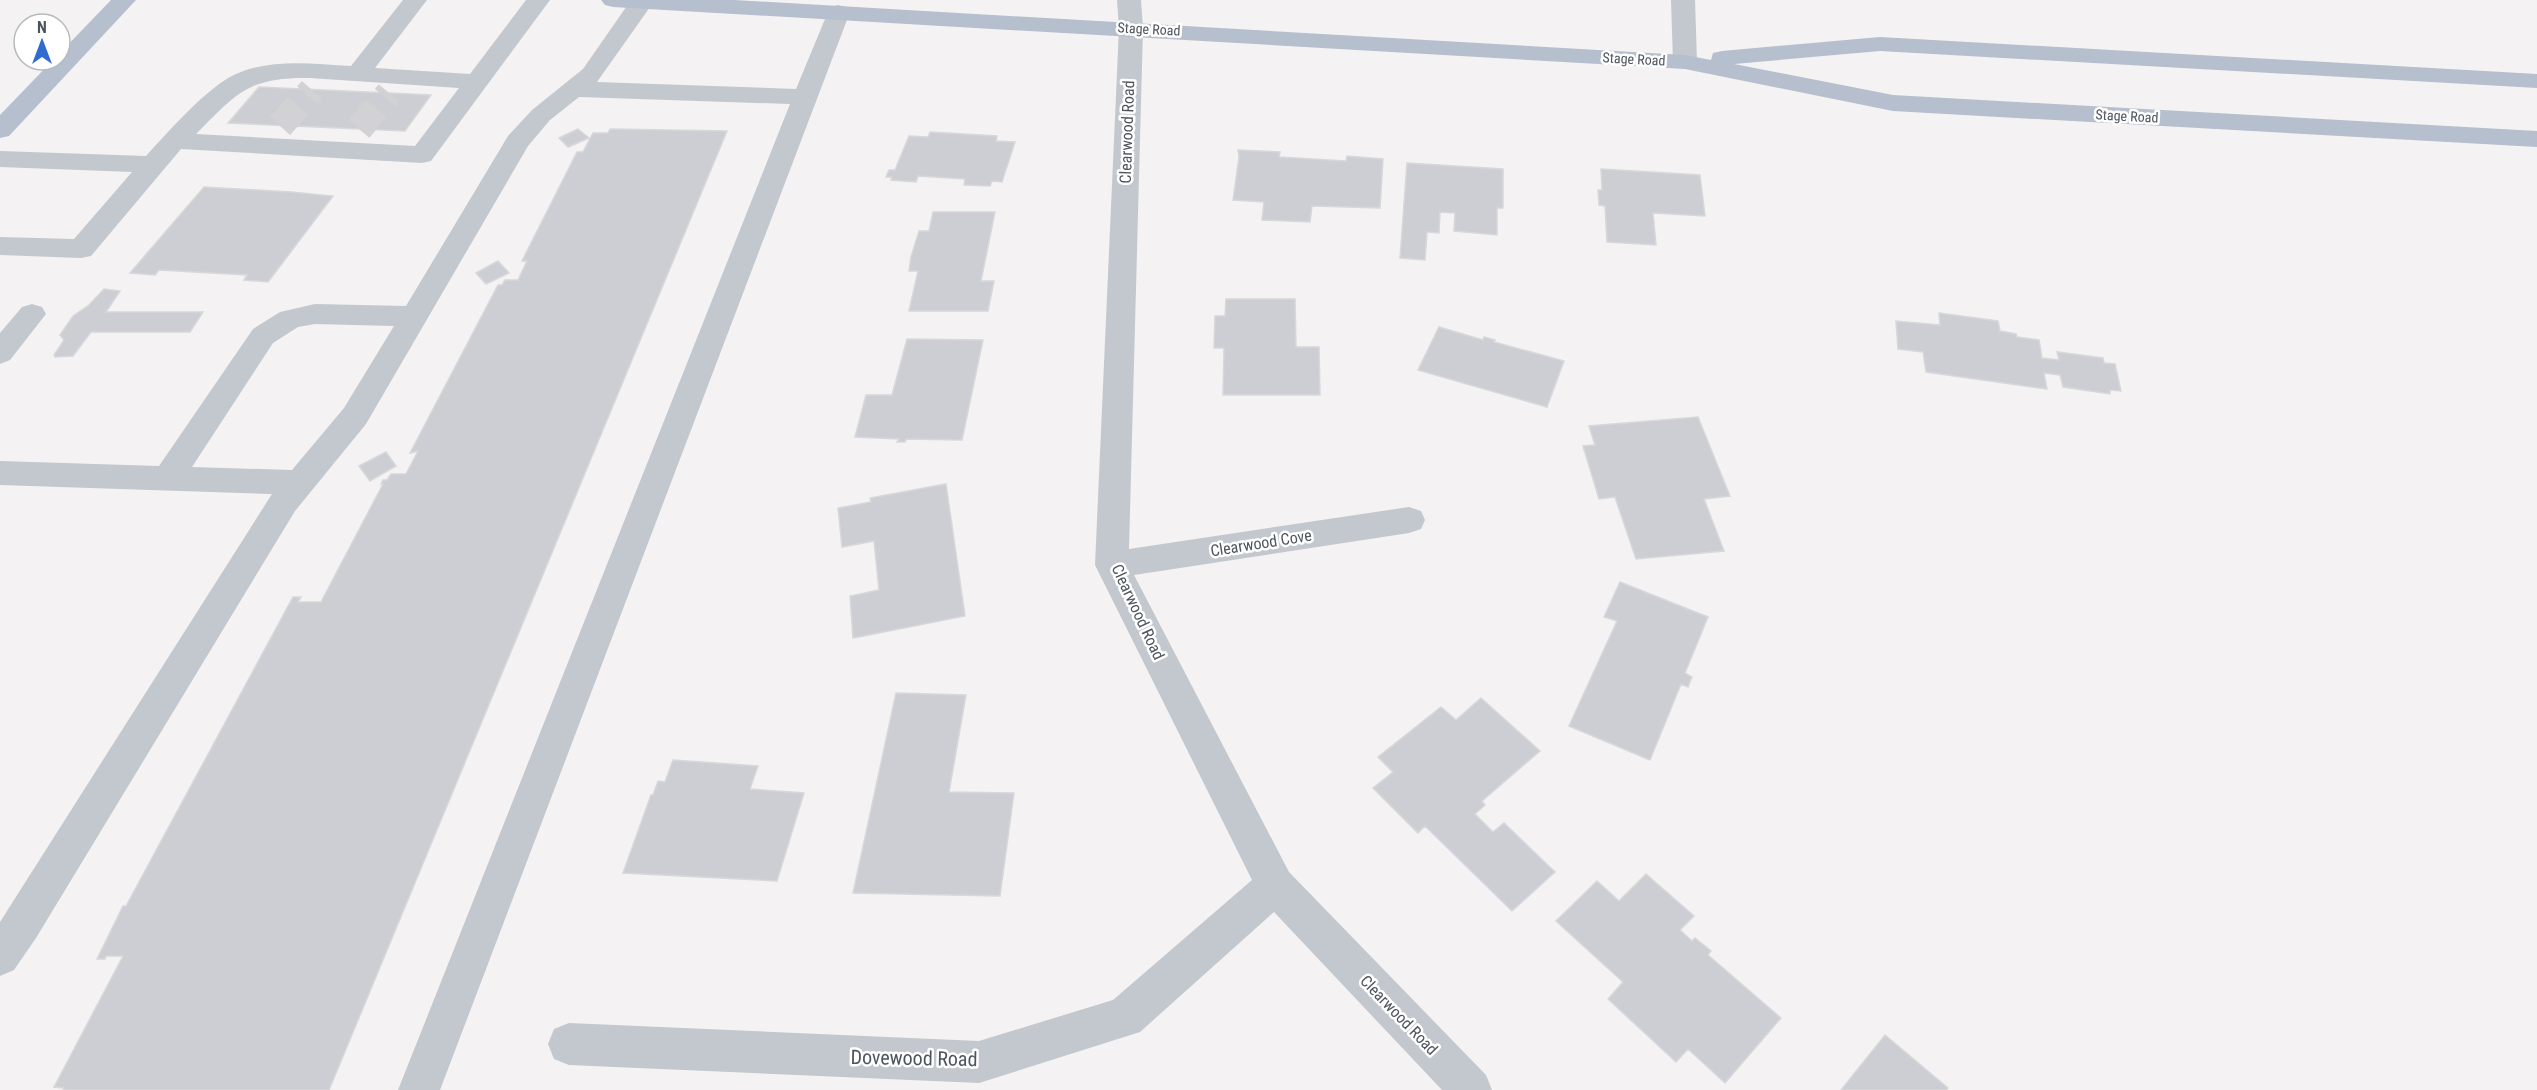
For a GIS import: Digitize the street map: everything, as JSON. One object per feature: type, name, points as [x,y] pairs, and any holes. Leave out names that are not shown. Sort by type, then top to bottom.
[{"type":"main road","points":[[0,130],[124,0]]},
{"type":"main road","name":"Stage Road","points":[[633,0],[838,12],[1130,14],[1685,62],[1893,103],[2537,139]]},
{"type":"main road","name":"Stage Road","points":[[1685,62],[1880,44],[2537,81]]},
{"type":"street","points":[[358,74],[415,0]]},
{"type":"street","points":[[174,141],[422,154],[538,0]]},
{"type":"street","points":[[0,956],[284,502],[355,416],[516,142],[541,115],[592,74],[633,0]]},
{"type":"street","points":[[1683,0],[1685,62]]},
{"type":"street","points":[[420,1090],[838,12]]},
{"type":"street","name":"Clearwood Road","points":[[1130,14],[1112,565],[1275,885],[1471,1090]]},
{"type":"street","points":[[0,246],[81,249],[174,141],[232,87],[254,76],[277,72],[319,81],[358,74],[395,85],[477,82]]},
{"type":"street","points":[[573,89],[805,97]]},
{"type":"street","points":[[263,146],[280,126]]},
{"type":"street","points":[[343,150],[359,129]]},
{"type":"street","points":[[0,159],[153,164]]},
{"type":"street","points":[[0,353],[32,314]]},
{"type":"street","points":[[168,478],[263,336],[290,319],[315,314],[414,316]]},
{"type":"street","points":[[0,473],[299,483]]},
{"type":"street","name":"Clearwood Cove","points":[[1112,565],[1409,520]]},
{"type":"street","name":"Dovewood Road","points":[[569,1044],[979,1062],[1125,1017],[1275,885]]},
{"type":"building","points":[[259,87],[431,95],[405,131],[228,123]]},
{"type":"building","points":[[578,129],[589,138],[568,147],[559,138]]},
{"type":"building","points":[[610,129],[727,131],[329,1090],[63,1090],[64,1088],[54,1087],[123,956],[106,956],[105,959],[97,959],[123,906],[126,906],[293,597],[301,597],[298,602],[321,602],[383,484],[381,484],[383,480],[387,480],[391,474],[406,474],[418,451],[410,453],[498,285],[502,285],[505,280],[518,280],[527,261],[522,261],[577,152],[583,152],[593,133],[608,133]]},
{"type":"building","points":[[930,132],[997,136],[996,141],[1015,142],[1002,182],[992,181],[990,186],[964,185],[965,179],[918,176],[916,182],[891,180],[892,177],[886,177],[889,170],[895,170],[909,136],[928,137]]},
{"type":"building","points":[[1238,150],[1280,152],[1279,157],[1346,161],[1347,156],[1383,159],[1380,208],[1312,206],[1310,222],[1262,220],[1264,202],[1233,200]]},
{"type":"building","points":[[1407,163],[1503,169],[1503,208],[1497,208],[1497,235],[1454,231],[1455,213],[1440,212],[1439,233],[1427,232],[1425,260],[1400,258]]},
{"type":"building","points":[[1601,169],[1700,175],[1705,216],[1653,213],[1656,245],[1607,242],[1605,206],[1599,205],[1598,190],[1602,190]]},
{"type":"building","points":[[204,187],[333,196],[268,282],[244,280],[247,275],[159,270],[155,275],[130,273]]},
{"type":"building","points":[[933,212],[995,212],[981,281],[994,281],[988,311],[909,311],[918,271],[909,271],[911,257],[919,231],[929,231]]},
{"type":"building","points":[[498,261],[509,273],[486,284],[476,273]]},
{"type":"building","points":[[104,289],[120,291],[106,312],[203,312],[190,332],[91,332],[73,356],[55,357],[54,355],[64,340],[60,335],[73,316],[89,305]]},
{"type":"building","points":[[1226,299],[1295,299],[1296,347],[1319,347],[1320,395],[1223,395],[1224,348],[1214,348],[1215,316],[1225,316]]},
{"type":"building","points":[[1939,313],[1998,321],[2000,331],[2016,334],[2017,337],[2039,340],[2042,358],[2059,360],[2057,352],[2103,358],[2104,363],[2115,364],[2121,391],[2110,390],[2110,394],[2063,387],[2060,375],[2044,373],[2047,389],[1926,372],[1923,352],[1898,349],[1896,321],[1940,325]]},
{"type":"building","points":[[1439,327],[1483,340],[1484,337],[1495,340],[1494,342],[1564,361],[1547,407],[1418,370]]},
{"type":"building","points":[[907,339],[983,340],[962,440],[906,439],[905,442],[897,442],[899,439],[855,437],[866,395],[892,395]]},
{"type":"building","points":[[1698,417],[1730,496],[1704,499],[1724,551],[1636,559],[1615,497],[1599,499],[1583,446],[1595,445],[1589,426]]},
{"type":"building","points":[[386,452],[396,466],[370,481],[359,466]]},
{"type":"building","points":[[946,484],[965,616],[853,638],[850,596],[879,590],[874,541],[842,547],[838,508],[871,502],[870,498]]},
{"type":"building","points":[[1620,582],[1708,617],[1685,673],[1692,677],[1688,687],[1681,684],[1650,760],[1569,726],[1617,621],[1604,617]]},
{"type":"building","points":[[896,693],[966,695],[949,792],[1014,793],[1000,896],[853,893]]},
{"type":"building","points":[[1481,698],[1540,751],[1482,801],[1485,805],[1475,814],[1493,832],[1504,823],[1555,872],[1512,911],[1425,826],[1418,833],[1373,788],[1393,772],[1378,757],[1441,707],[1456,720]]},
{"type":"building","points":[[673,760],[758,766],[750,789],[804,793],[777,881],[623,873],[651,795],[658,781],[665,782]]},
{"type":"building","points":[[1646,874],[1694,916],[1680,930],[1692,941],[1695,938],[1711,951],[1708,955],[1781,1018],[1725,1083],[1688,1049],[1676,1062],[1608,999],[1623,982],[1556,921],[1597,881],[1619,901]]},
{"type":"building","points":[[1885,1035],[1948,1088],[1946,1090],[1841,1090]]},
{"type":"tunnel","points":[[280,126],[312,90]]},
{"type":"tunnel","points":[[359,129],[389,93]]}]
